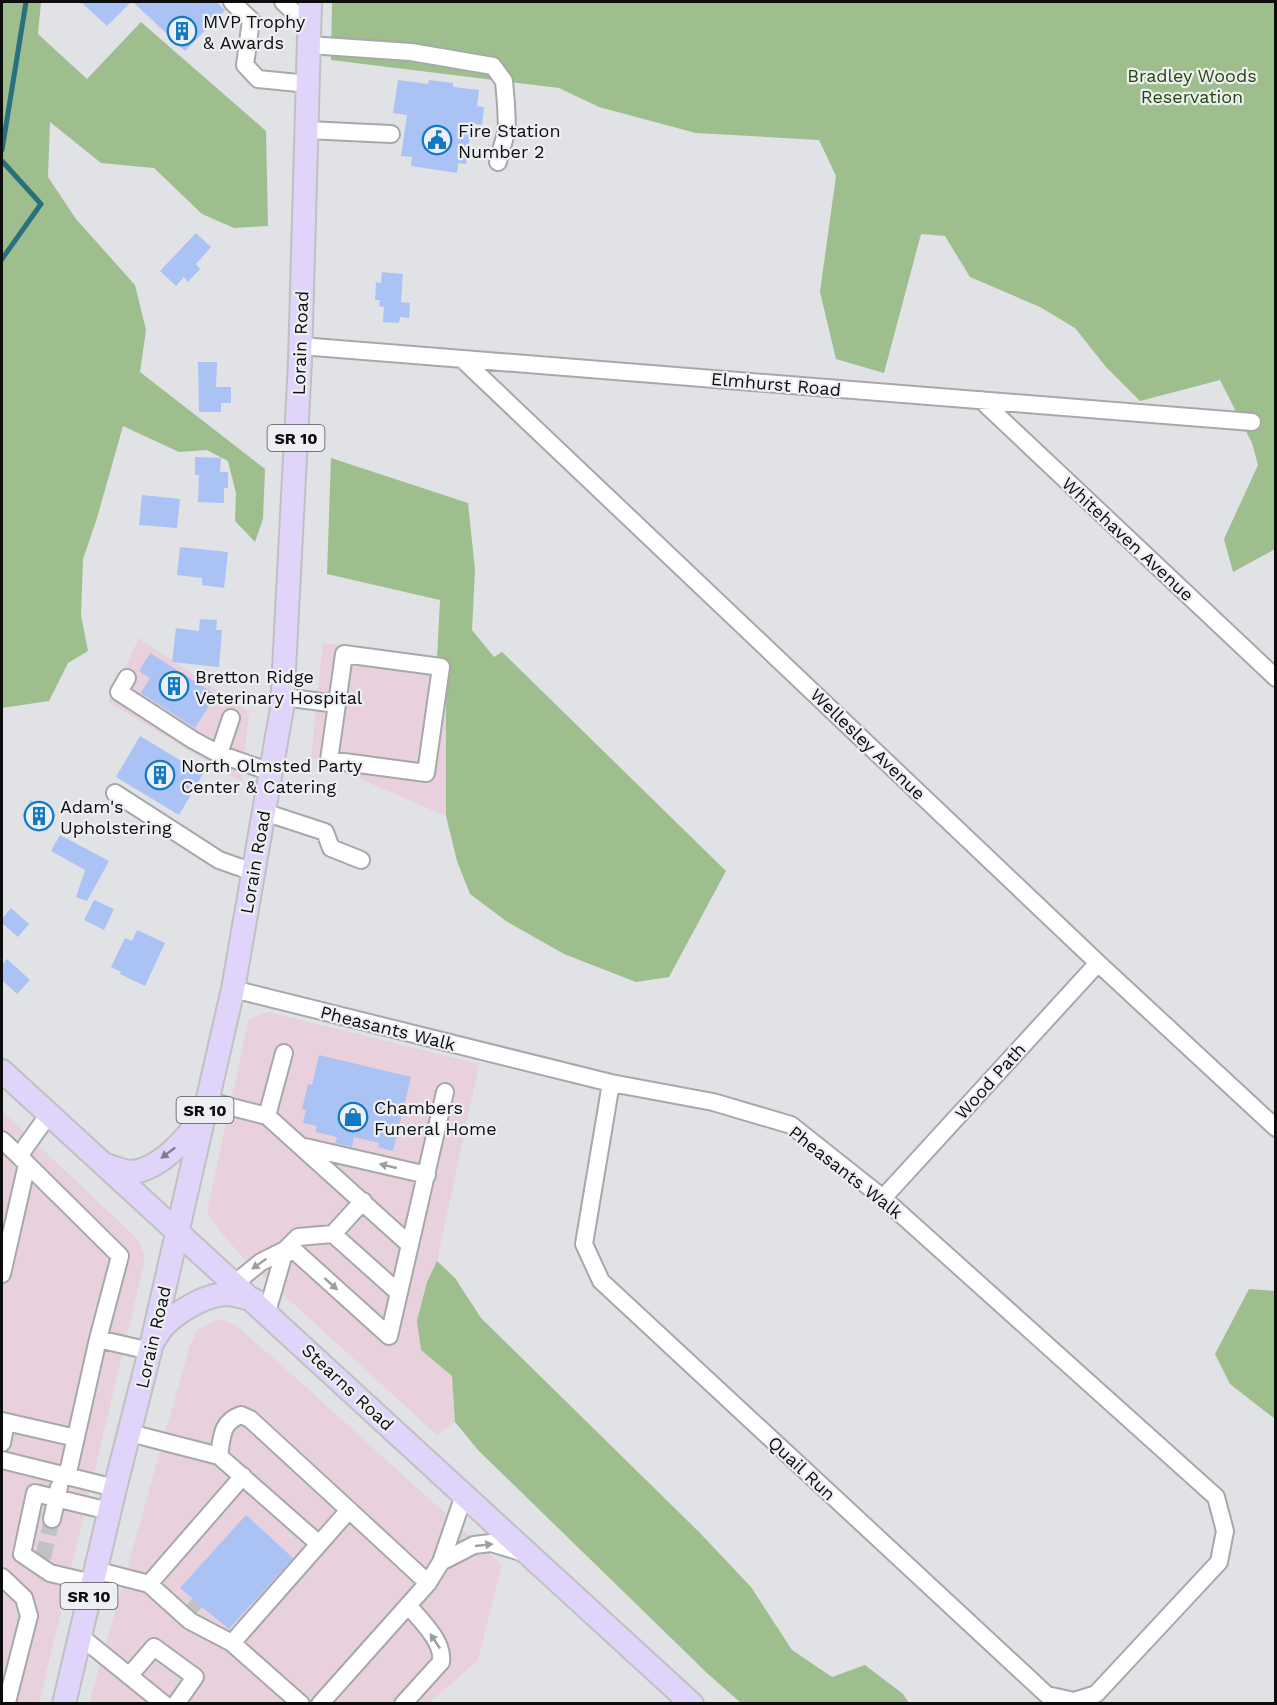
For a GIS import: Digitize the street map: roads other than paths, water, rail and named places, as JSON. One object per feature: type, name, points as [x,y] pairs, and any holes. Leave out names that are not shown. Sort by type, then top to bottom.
[{"type":"main road","name":"Lorain Road","points":[[64,1704],[109,1511],[150,1351],[233,989],[283,697],[300,346],[310,2]]},
{"type":"main road","name":"Stearns Road","points":[[2,1071],[693,1704]]},
{"type":"main road","points":[[106,1165],[128,1172],[143,1169],[167,1156],[189,1135],[207,1105]]},
{"type":"main road","points":[[150,1351],[159,1330],[177,1314],[199,1302],[225,1294],[261,1306]]},
{"type":"street","points":[[232,2],[251,20],[245,65],[258,79],[308,84]]},
{"type":"street","points":[[283,2],[309,36],[493,66],[504,81],[506,104],[507,129],[498,162]]},
{"type":"street","points":[[307,130],[391,134]]},
{"type":"street","name":"Elmhurst Road","points":[[300,346],[1252,422]]},
{"type":"street","name":"Wellesley Avenue","points":[[462,359],[1275,1128]]},
{"type":"street","name":"Whitehaven Avenue","points":[[981,400],[1275,678]]},
{"type":"street","points":[[344,654],[441,667],[426,773],[329,760],[337,704],[344,654]]},
{"type":"street","points":[[127,678],[119,692],[219,754],[271,772]]},
{"type":"street","points":[[283,697],[337,704]]},
{"type":"street","points":[[219,754],[231,718]]},
{"type":"street","points":[[115,792],[219,860],[253,872]]},
{"type":"street","points":[[264,812],[325,831],[331,848],[361,860]]},
{"type":"street","name":"Wood Path","points":[[883,1198],[1098,963]]},
{"type":"street","name":"Pheasants Walk","points":[[233,989],[611,1083],[713,1102],[791,1125],[883,1198],[1216,1497],[1225,1531],[1219,1562],[1160,1626]]},
{"type":"street","points":[[267,1116],[284,1053]]},
{"type":"street","name":"Quail Run","points":[[611,1083],[584,1244],[601,1281],[1047,1695],[1074,1701],[1096,1694],[1160,1626]]},
{"type":"street","points":[[285,1250],[297,1253],[389,1336],[445,1092]]},
{"type":"street","points":[[207,1105],[267,1116],[410,1245]]},
{"type":"street","points":[[2,1274],[23,1160],[49,1114]]},
{"type":"street","points":[[2,1140],[120,1256],[98,1339],[76,1438],[52,1519]]},
{"type":"street","points":[[302,1146],[427,1175]]},
{"type":"street","points":[[236,1283],[261,1262],[285,1250],[298,1237],[333,1234],[363,1202]]},
{"type":"street","points":[[333,1234],[399,1293]]},
{"type":"street","points":[[261,1306],[285,1250]]},
{"type":"street","points":[[98,1339],[150,1351]]},
{"type":"street","points":[[219,1456],[222,1432],[231,1418],[241,1415],[250,1419],[428,1583]]},
{"type":"street","points":[[2,1443],[4,1421],[76,1438]]},
{"type":"street","points":[[130,1433],[219,1456],[320,1544]]},
{"type":"street","points":[[2,1460],[115,1488]]},
{"type":"street","points":[[149,1584],[243,1476]]},
{"type":"street","points":[[109,1511],[35,1493],[22,1554],[42,1563],[50,1573],[149,1584],[190,1621],[232,1643],[301,1704]]},
{"type":"street","points":[[329,1701],[428,1583],[441,1562],[464,1495]]},
{"type":"street","points":[[232,1643],[349,1510]]},
{"type":"street","points":[[441,1562],[474,1545],[491,1543],[529,1555]]},
{"type":"street","points":[[2,1577],[24,1598],[29,1616],[7,1702]]},
{"type":"street","points":[[164,1598],[192,1609],[209,1630]]},
{"type":"street","points":[[404,1704],[441,1662],[442,1654],[439,1646],[408,1605]]},
{"type":"street","points":[[80,1636],[164,1704]]},
{"type":"street","points":[[129,1676],[154,1647],[195,1677],[176,1704]]},
{"type":"waterway","points":[[2,150],[26,2]]},
{"type":"waterway","points":[[2,161],[41,204],[2,259]]},
{"type":"tunnel","points":[[43,1558],[52,1519]]},
{"type":"tunnel","points":[[187,1605],[197,1613]]},
{"type":"place","name":"MVP Trophy & Awards","points":[[182,31]]},
{"type":"place","name":"Fire Station Number 2","points":[[437,140]]},
{"type":"place","name":"Bretton Ridge Veterinary Hospital","points":[[174,686]]},
{"type":"place","name":"North Olmsted Party Center & Catering","points":[[160,775]]},
{"type":"place","name":"Adam's Upholstering","points":[[39,816]]},
{"type":"place","name":"Chambers Funeral Home","points":[[353,1117]]},
{"type":"park label","name":"Bradley Woods Reservation","points":[[1192,85]]}]
